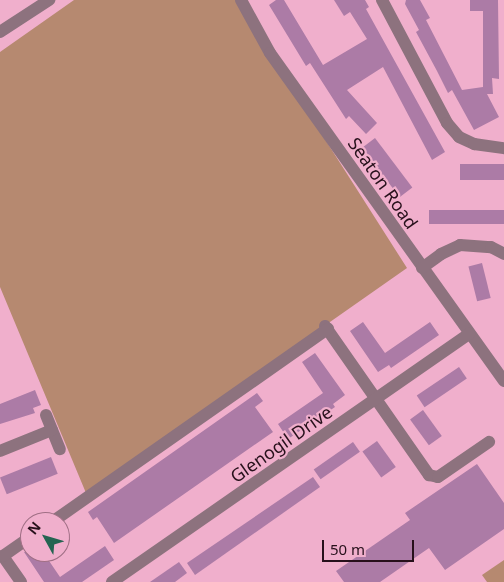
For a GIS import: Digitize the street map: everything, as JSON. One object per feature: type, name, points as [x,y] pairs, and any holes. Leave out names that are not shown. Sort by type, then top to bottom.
[{"type":"street","points":[[0,32],[49,0]]},
{"type":"street","name":"Seaton Road","points":[[241,0],[270,53],[504,381]]},
{"type":"street","points":[[382,0],[447,123],[459,136],[474,144],[504,148]]},
{"type":"street","points":[[422,268],[441,254],[460,245],[491,247],[504,254]]},
{"type":"street","points":[[66,512],[326,327],[429,475],[438,477],[489,442]]},
{"type":"street","name":"Glenogil Drive","points":[[112,582],[469,334]]},
{"type":"street","points":[[46,415],[60,449]]},
{"type":"street","points":[[0,451],[52,430]]},
{"type":"street","points":[[20,545],[3,556],[21,582]]},
{"type":"shaded area","points":[[74,0],[241,0],[270,53],[407,268],[86,493],[0,287],[0,52]]},
{"type":"shaded area","points":[[504,560],[504,582],[487,582],[482,575]]},
{"type":"building","points":[[276,0],[284,0],[323,65],[367,39],[350,12],[344,16],[334,0],[365,0],[369,7],[366,9],[445,152],[432,160],[383,67],[347,90],[377,123],[366,134],[349,116],[346,119],[310,63],[306,66],[269,5]]},
{"type":"building","points":[[406,0],[420,0],[430,18],[426,20],[462,90],[483,87],[483,11],[470,11],[470,0],[498,0],[499,79],[492,78],[493,94],[487,94],[499,117],[474,130],[452,90],[448,93],[416,32],[419,30],[405,4]]},
{"type":"building","points":[[375,138],[412,188],[400,197],[362,148]]},
{"type":"building","points":[[460,164],[504,164],[504,180],[460,180]]},
{"type":"building","points":[[429,210],[504,210],[504,224],[429,224]]},
{"type":"building","points":[[482,263],[491,298],[477,301],[468,266]]},
{"type":"building","points":[[363,322],[385,353],[430,322],[439,335],[391,368],[389,365],[378,372],[350,331]]},
{"type":"building","points":[[315,353],[345,395],[333,404],[335,407],[288,439],[278,424],[323,393],[302,362]]},
{"type":"building","points":[[459,367],[467,379],[425,407],[417,396]]},
{"type":"building","points":[[35,390],[41,405],[33,408],[35,413],[0,424],[0,404]]},
{"type":"building","points":[[257,393],[263,401],[255,407],[273,432],[114,543],[97,517],[93,520],[88,512]]},
{"type":"building","points":[[423,410],[442,436],[429,445],[410,419]]},
{"type":"building","points":[[377,441],[396,467],[381,477],[362,452]]},
{"type":"building","points":[[353,442],[360,452],[321,479],[314,470]]},
{"type":"building","points":[[51,457],[58,474],[7,494],[0,478]]},
{"type":"building","points":[[477,464],[504,503],[504,529],[445,570],[429,548],[380,582],[344,582],[336,571],[410,520],[405,513]]},
{"type":"building","points":[[313,477],[320,487],[195,575],[187,563]]},
{"type":"building","points":[[105,546],[114,560],[82,582],[44,582],[31,562],[50,562],[60,577]]},
{"type":"building","points":[[179,562],[187,573],[175,582],[150,582]]}]
